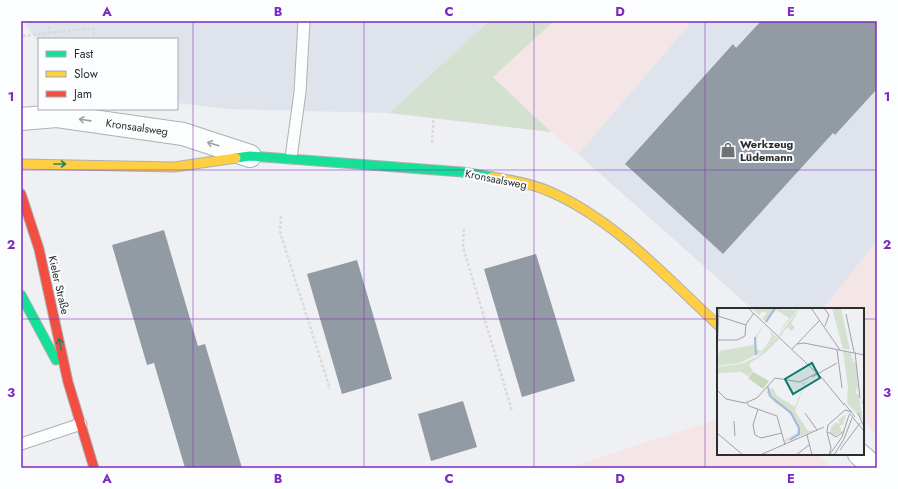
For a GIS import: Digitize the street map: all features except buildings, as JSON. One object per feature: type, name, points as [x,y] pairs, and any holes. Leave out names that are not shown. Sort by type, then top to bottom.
[{"type":"street","name":"Kronsaalsweg","points":[[21,119],[58,116],[183,134],[250,156]]},
{"type":"street","name":"Kronsaalsweg","points":[[21,164],[174,167],[250,156],[462,172],[513,180],[552,192],[579,206],[625,239],[717,324]]},
{"type":"street","name":"Kieler Straße","points":[[21,194],[39,249],[68,382],[94,468]]},
{"type":"street","name":"Kieler Straße","points":[[21,295],[68,382]]},
{"type":"street","points":[[860,455],[874,468]]},
{"type":"lane","points":[[291,158],[300,92],[304,21]]},
{"type":"lane","points":[[21,444],[81,424]]},
{"type":"path","points":[[48,21],[50,33]]},
{"type":"path","points":[[429,170],[434,111],[530,21]]},
{"type":"path","points":[[22,36],[93,28],[94,38]]},
{"type":"path","points":[[281,216],[280,232],[330,389]]},
{"type":"path","points":[[464,229],[464,247],[512,411]]},
{"type":"shaded area","points":[[26,21],[489,21],[389,113],[227,109],[178,103],[178,38],[38,38],[38,41],[27,27]]},
{"type":"shaded area","points":[[554,21],[692,21],[578,154],[551,132],[493,77]]},
{"type":"shaded area","points":[[692,21],[877,21],[877,241],[824,308],[751,308],[578,154]]},
{"type":"shaded area","points":[[877,241],[877,434],[864,422],[864,308],[824,308]]},
{"type":"shaded area","points":[[717,419],[717,455],[818,455],[833,468],[567,468]]},
{"type":"green space","points":[[489,21],[554,21],[493,77],[551,132],[389,113]]},
{"type":"traffic: fast","points":[[236,158],[250,156],[462,172],[492,177]]},
{"type":"traffic: fast","points":[[21,295],[56,360]]},
{"type":"traffic: slow","points":[[21,164],[174,167],[236,158]]},
{"type":"traffic: slow","points":[[492,177],[523,183],[546,190],[576,205],[599,219],[640,252],[717,324]]},
{"type":"traffic: jam","points":[[21,194],[39,249],[68,382],[94,468]]},
{"type":"place","name":"Werkzeug Lüdemann","points":[[728,150]]}]
